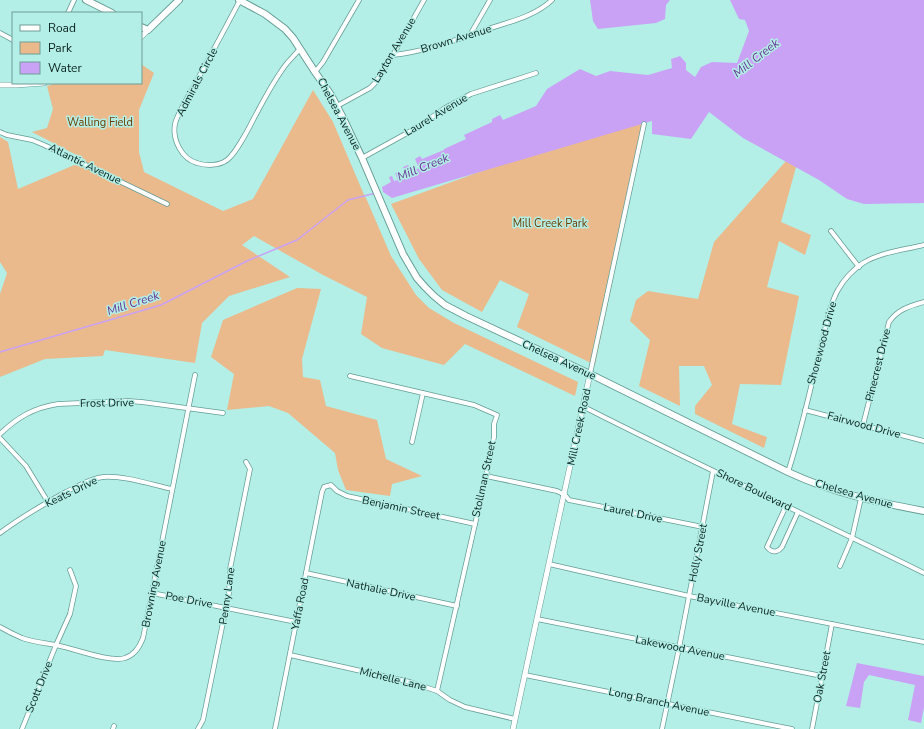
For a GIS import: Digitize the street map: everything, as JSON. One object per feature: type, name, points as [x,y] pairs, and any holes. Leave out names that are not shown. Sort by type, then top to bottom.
[{"type":"main road","points":[[86,0],[110,12]]},
{"type":"main road","points":[[142,27],[148,30],[179,0]]},
{"type":"main road","name":"Chelsea Avenue","points":[[240,0],[279,23],[286,29],[300,49],[337,106],[362,158],[403,254],[417,278],[425,288],[445,305],[590,374],[788,472],[842,493],[924,511]]},
{"type":"street","points":[[68,12],[74,0]]},
{"type":"street","name":"Admirals Circle","points":[[240,0],[175,123],[176,141],[185,156],[198,164],[210,165],[226,161],[244,136],[287,63],[300,49]]},
{"type":"street","points":[[315,72],[323,62],[359,0]]},
{"type":"street","name":"Layton Avenue","points":[[337,106],[370,88],[380,77],[424,0]]},
{"type":"street","points":[[470,35],[490,0]]},
{"type":"street","name":"Brown Avenue","points":[[393,55],[406,54],[525,17],[542,9],[552,0]]},
{"type":"street","points":[[142,36],[148,30]]},
{"type":"street","points":[[0,33],[12,39]]},
{"type":"street","name":"Laurel Avenue","points":[[362,158],[418,127],[445,108],[471,94],[536,73]]},
{"type":"street","points":[[0,85],[34,84]]},
{"type":"street","name":"Mill Creek Road","points":[[513,729],[565,495],[644,124]]},
{"type":"street","name":"Atlantic Avenue","points":[[0,132],[7,135],[32,140],[44,145],[167,204]]},
{"type":"street","points":[[831,231],[859,267]]},
{"type":"street","name":"Shorewood Drive","points":[[788,472],[796,448],[834,297],[838,290],[853,271],[873,258],[924,245]]},
{"type":"street","name":"Pinecrest Drive","points":[[863,425],[889,322],[897,313],[907,307],[924,302]]},
{"type":"street","name":"Browning Avenue","points":[[0,627],[21,638],[109,658],[124,658],[130,656],[140,646],[143,638],[195,375]]},
{"type":"street","name":"Stollman Street","points":[[350,376],[474,405],[497,415],[494,424],[494,436],[486,476],[438,691]]},
{"type":"street","points":[[412,442],[423,393]]},
{"type":"street","name":"Frost Drive","points":[[0,434],[20,417],[36,409],[58,404],[128,401],[223,413]]},
{"type":"street","name":"Shore Boulevard","points":[[584,407],[632,432],[714,470],[924,574]]},
{"type":"street","name":"Fairwood Drive","points":[[805,410],[924,441]]},
{"type":"street","points":[[0,438],[26,466],[48,502]]},
{"type":"street","name":"Penny Lane","points":[[198,729],[203,720],[229,593],[230,569],[250,469],[246,462]]},
{"type":"street","name":"Holly Street","points":[[662,729],[680,648],[714,470]]},
{"type":"street","name":"Laurel Drive","points":[[486,476],[557,490],[565,495],[569,500],[702,527]]},
{"type":"street","name":"Keats Drive","points":[[0,533],[48,502],[92,480],[102,477],[131,480],[172,489]]},
{"type":"street","name":"Benjamin Street","points":[[331,484],[337,491],[347,496],[475,524]]},
{"type":"street","name":"Yaffa Road","points":[[275,729],[322,492],[324,487],[331,484]]},
{"type":"street","points":[[840,566],[852,538],[861,498]]},
{"type":"street","points":[[786,506],[767,547],[770,550],[775,552],[782,547],[798,512]]},
{"type":"street","name":"Bayville Avenue","points":[[549,564],[690,596],[924,642]]},
{"type":"street","name":"Scott Drive","points":[[22,729],[70,614],[76,586],[70,570]]},
{"type":"street","name":"Nathalie Drive","points":[[306,573],[457,606]]},
{"type":"street","name":"Poe Drive","points":[[152,593],[296,622]]},
{"type":"street","name":"Lakewood Avenue","points":[[537,619],[822,676]]},
{"type":"street","name":"Oak Street","points":[[812,729],[832,624]]},
{"type":"street","name":"Michelle Lane","points":[[290,655],[410,682],[438,691],[450,700],[465,706],[515,718]]},
{"type":"street","name":"Long Branch Avenue","points":[[525,675],[792,729]]},
{"type":"green space","name":"Walling Field","points":[[142,65],[154,73],[139,110],[139,152],[144,172],[223,211],[253,199],[313,90],[333,122],[391,256],[416,295],[429,308],[454,323],[578,382],[575,396],[465,344],[444,365],[382,348],[361,334],[367,297],[323,275],[254,236],[242,245],[290,277],[229,296],[202,323],[195,363],[105,350],[103,356],[45,359],[0,377],[0,294],[7,273],[0,262],[0,137],[8,142],[18,189],[86,160],[32,132],[47,128],[53,109],[47,86],[53,84],[142,84]]},
{"type":"green space","name":"Mill Creek Park","points":[[646,120],[595,365],[517,327],[529,294],[500,280],[482,312],[442,290],[419,259],[391,204],[586,133]]},
{"type":"green space","points":[[786,161],[796,167],[781,222],[811,235],[805,255],[779,241],[767,287],[799,296],[781,385],[740,384],[732,424],[767,437],[764,448],[695,414],[695,406],[712,385],[704,366],[679,366],[680,406],[639,386],[650,340],[630,321],[636,300],[648,291],[698,299],[714,242]]},
{"type":"green space","points":[[297,288],[321,289],[302,359],[303,377],[320,380],[326,406],[377,420],[386,459],[422,476],[392,484],[390,496],[346,490],[338,470],[335,453],[288,413],[269,406],[227,410],[234,374],[211,357],[223,320]]},
{"type":"water","points":[[590,0],[670,0],[666,5],[665,19],[656,23],[598,29],[593,21]]},
{"type":"water","points":[[730,0],[924,0],[924,203],[864,204],[847,199],[819,180],[743,138],[709,112],[691,139],[652,134],[652,121],[392,198],[383,192],[382,187],[391,182],[389,177],[392,176],[394,181],[398,180],[395,173],[399,172],[401,178],[406,175],[403,167],[408,165],[412,171],[419,168],[415,159],[420,156],[422,159],[466,139],[464,135],[492,122],[492,119],[500,115],[503,120],[536,106],[547,89],[580,69],[596,76],[610,71],[648,75],[672,68],[671,59],[680,56],[686,63],[686,70],[695,77],[701,67],[712,62],[737,63],[749,31],[745,20],[739,19]]},
{"type":"water","points":[[857,663],[924,676],[924,707],[921,723],[908,720],[915,685],[869,675],[864,682],[860,708],[846,706]]},
{"type":"waterway","name":"Mill Creek","points":[[0,352],[161,305],[247,261],[297,240],[348,200],[376,193]]}]
